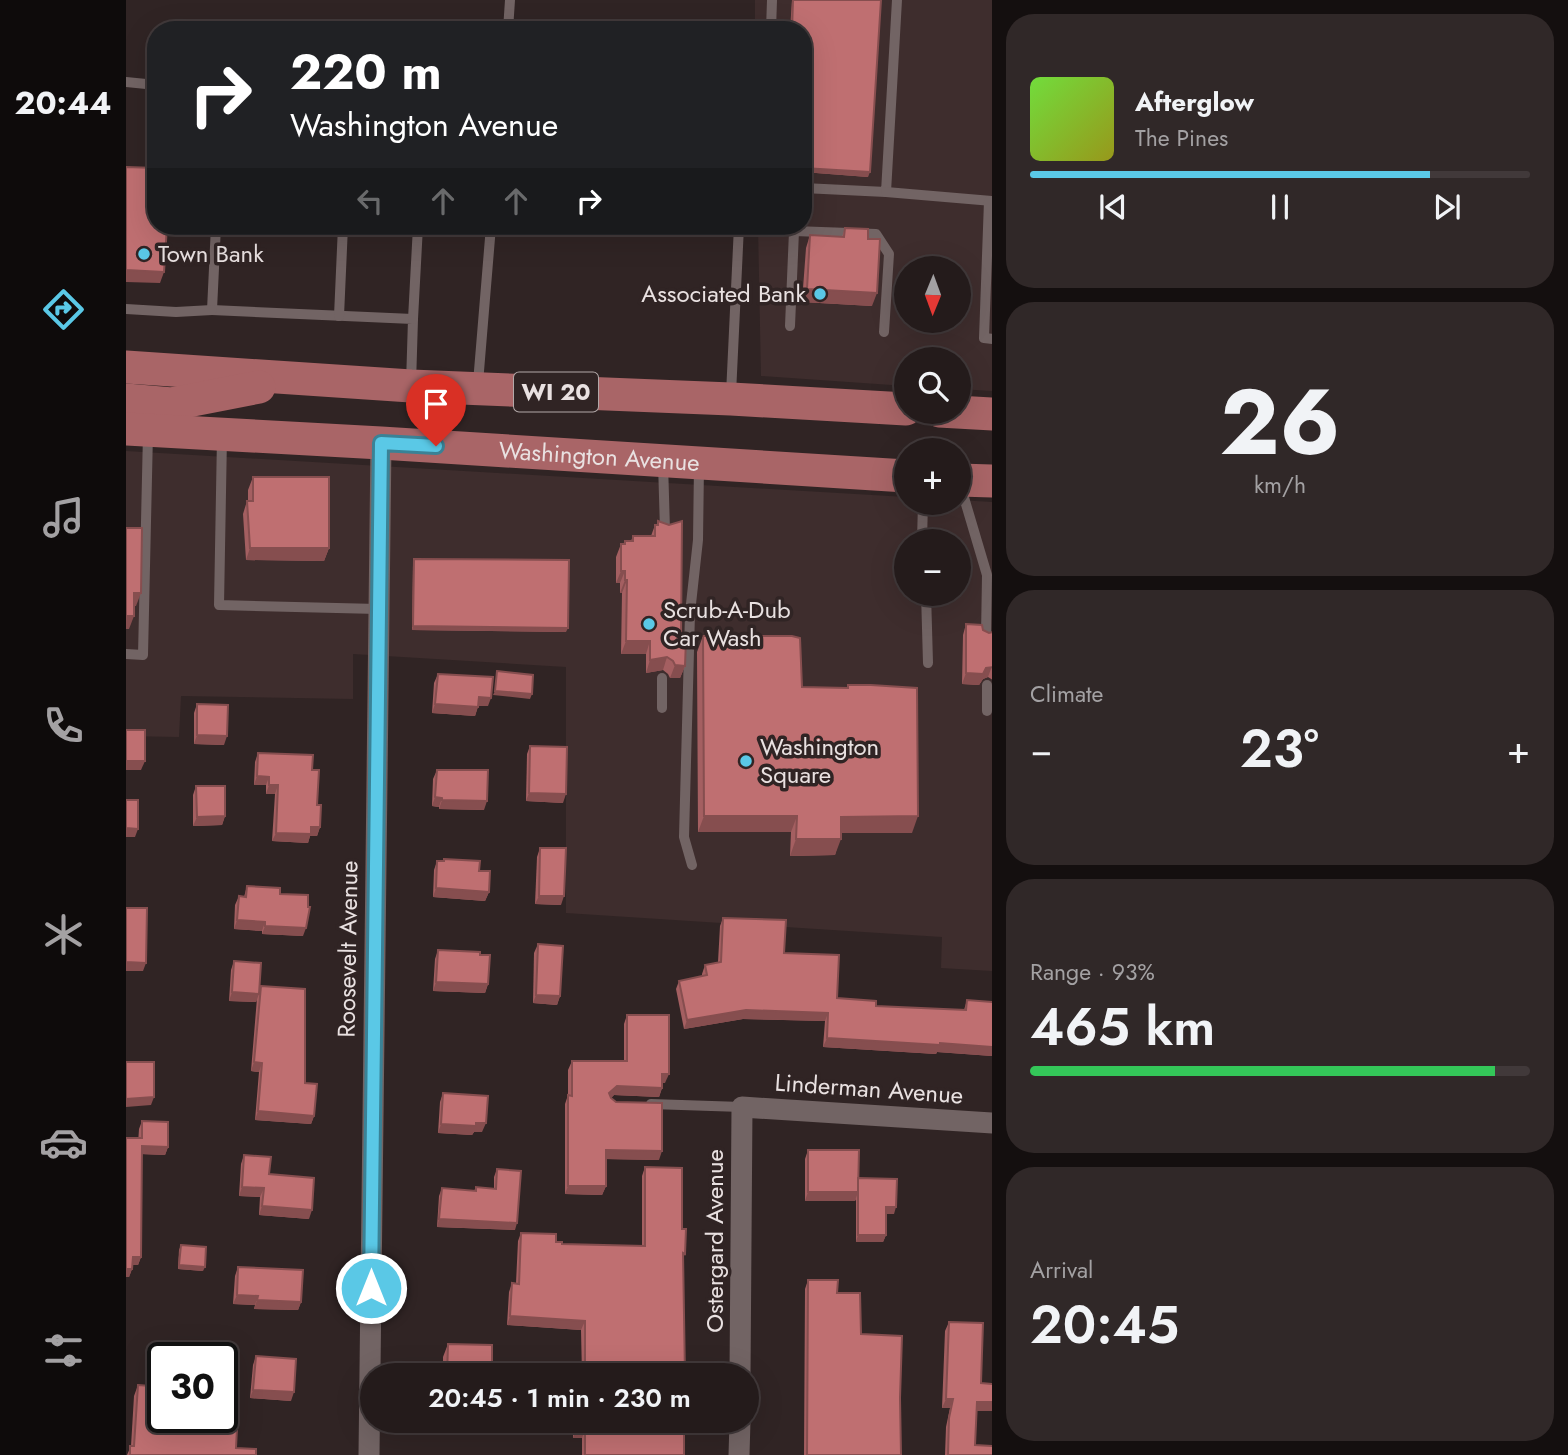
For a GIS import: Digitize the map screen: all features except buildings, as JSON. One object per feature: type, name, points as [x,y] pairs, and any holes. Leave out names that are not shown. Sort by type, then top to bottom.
[{"type":"main road","name":"WI 20","points":[[126,368],[292,380],[894,408]]},
{"type":"main road","points":[[126,400],[172,404],[292,380]]},
{"type":"main road","points":[[971,413],[992,414]]},
{"type":"main road","name":"Washington Avenue","points":[[137,430],[894,475]]},
{"type":"main road","points":[[971,480],[992,481]]},
{"type":"street","name":"Roosevelt Avenue","points":[[369,1455],[381,443]]},
{"type":"street","name":"Linderman Avenue","points":[[742,1107],[992,1123]]},
{"type":"street","name":"Ostergard Avenue","points":[[740,1363],[742,1107]]},
{"type":"street","points":[[739,1455],[740,1433]]},
{"type":"lane","points":[[509,21],[510,0]]},
{"type":"lane","points":[[771,21],[772,0]]},
{"type":"lane","points":[[886,192],[897,0]]},
{"type":"lane","points":[[126,82],[147,84]]},
{"type":"lane","points":[[812,188],[990,201],[984,338],[992,339]]},
{"type":"lane","points":[[812,232],[876,234],[889,254],[884,332]]},
{"type":"lane","points":[[212,310],[216,235]]},
{"type":"lane","points":[[339,316],[343,235]]},
{"type":"lane","points":[[411,386],[418,235]]},
{"type":"lane","points":[[477,389],[490,235]]},
{"type":"lane","points":[[731,399],[739,235]]},
{"type":"lane","points":[[790,326],[794,235]]},
{"type":"lane","points":[[126,309],[413,319]]},
{"type":"lane","points":[[126,654],[143,655],[137,430]]},
{"type":"lane","points":[[222,436],[219,605],[378,609]]},
{"type":"lane","points":[[663,461],[665,530]]},
{"type":"lane","points":[[692,865],[684,837],[690,613],[698,540],[699,463]]},
{"type":"lane","points":[[969,515],[987,575],[986,636]]},
{"type":"lane","points":[[926,606],[928,663]]},
{"type":"lane","points":[[662,678],[662,708]]},
{"type":"lane","points":[[987,685],[987,711]]},
{"type":"lane","points":[[639,1104],[742,1107]]},
{"type":"shaded area","points":[[755,0],[992,0],[992,391],[971,390],[971,347],[894,347],[894,385],[761,376],[758,235],[812,235],[812,21],[755,21]]},
{"type":"shaded area","points":[[126,451],[894,496],[894,515],[971,515],[971,501],[992,502],[992,971],[941,968],[942,937],[566,913],[566,667],[353,654],[353,699],[181,696],[179,737],[126,736]]},
{"type":"place","name":"Town Bank","points":[[144,254]]},
{"type":"place","name":"Associated Bank","points":[[820,294]]},
{"type":"place","name":"Scrub-A-Dub Car Wash","points":[[649,624]]},
{"type":"place","name":"Washington Square","points":[[746,761]]},
{"type":"route","points":[[371,1288],[381,443],[436,446]]}]
